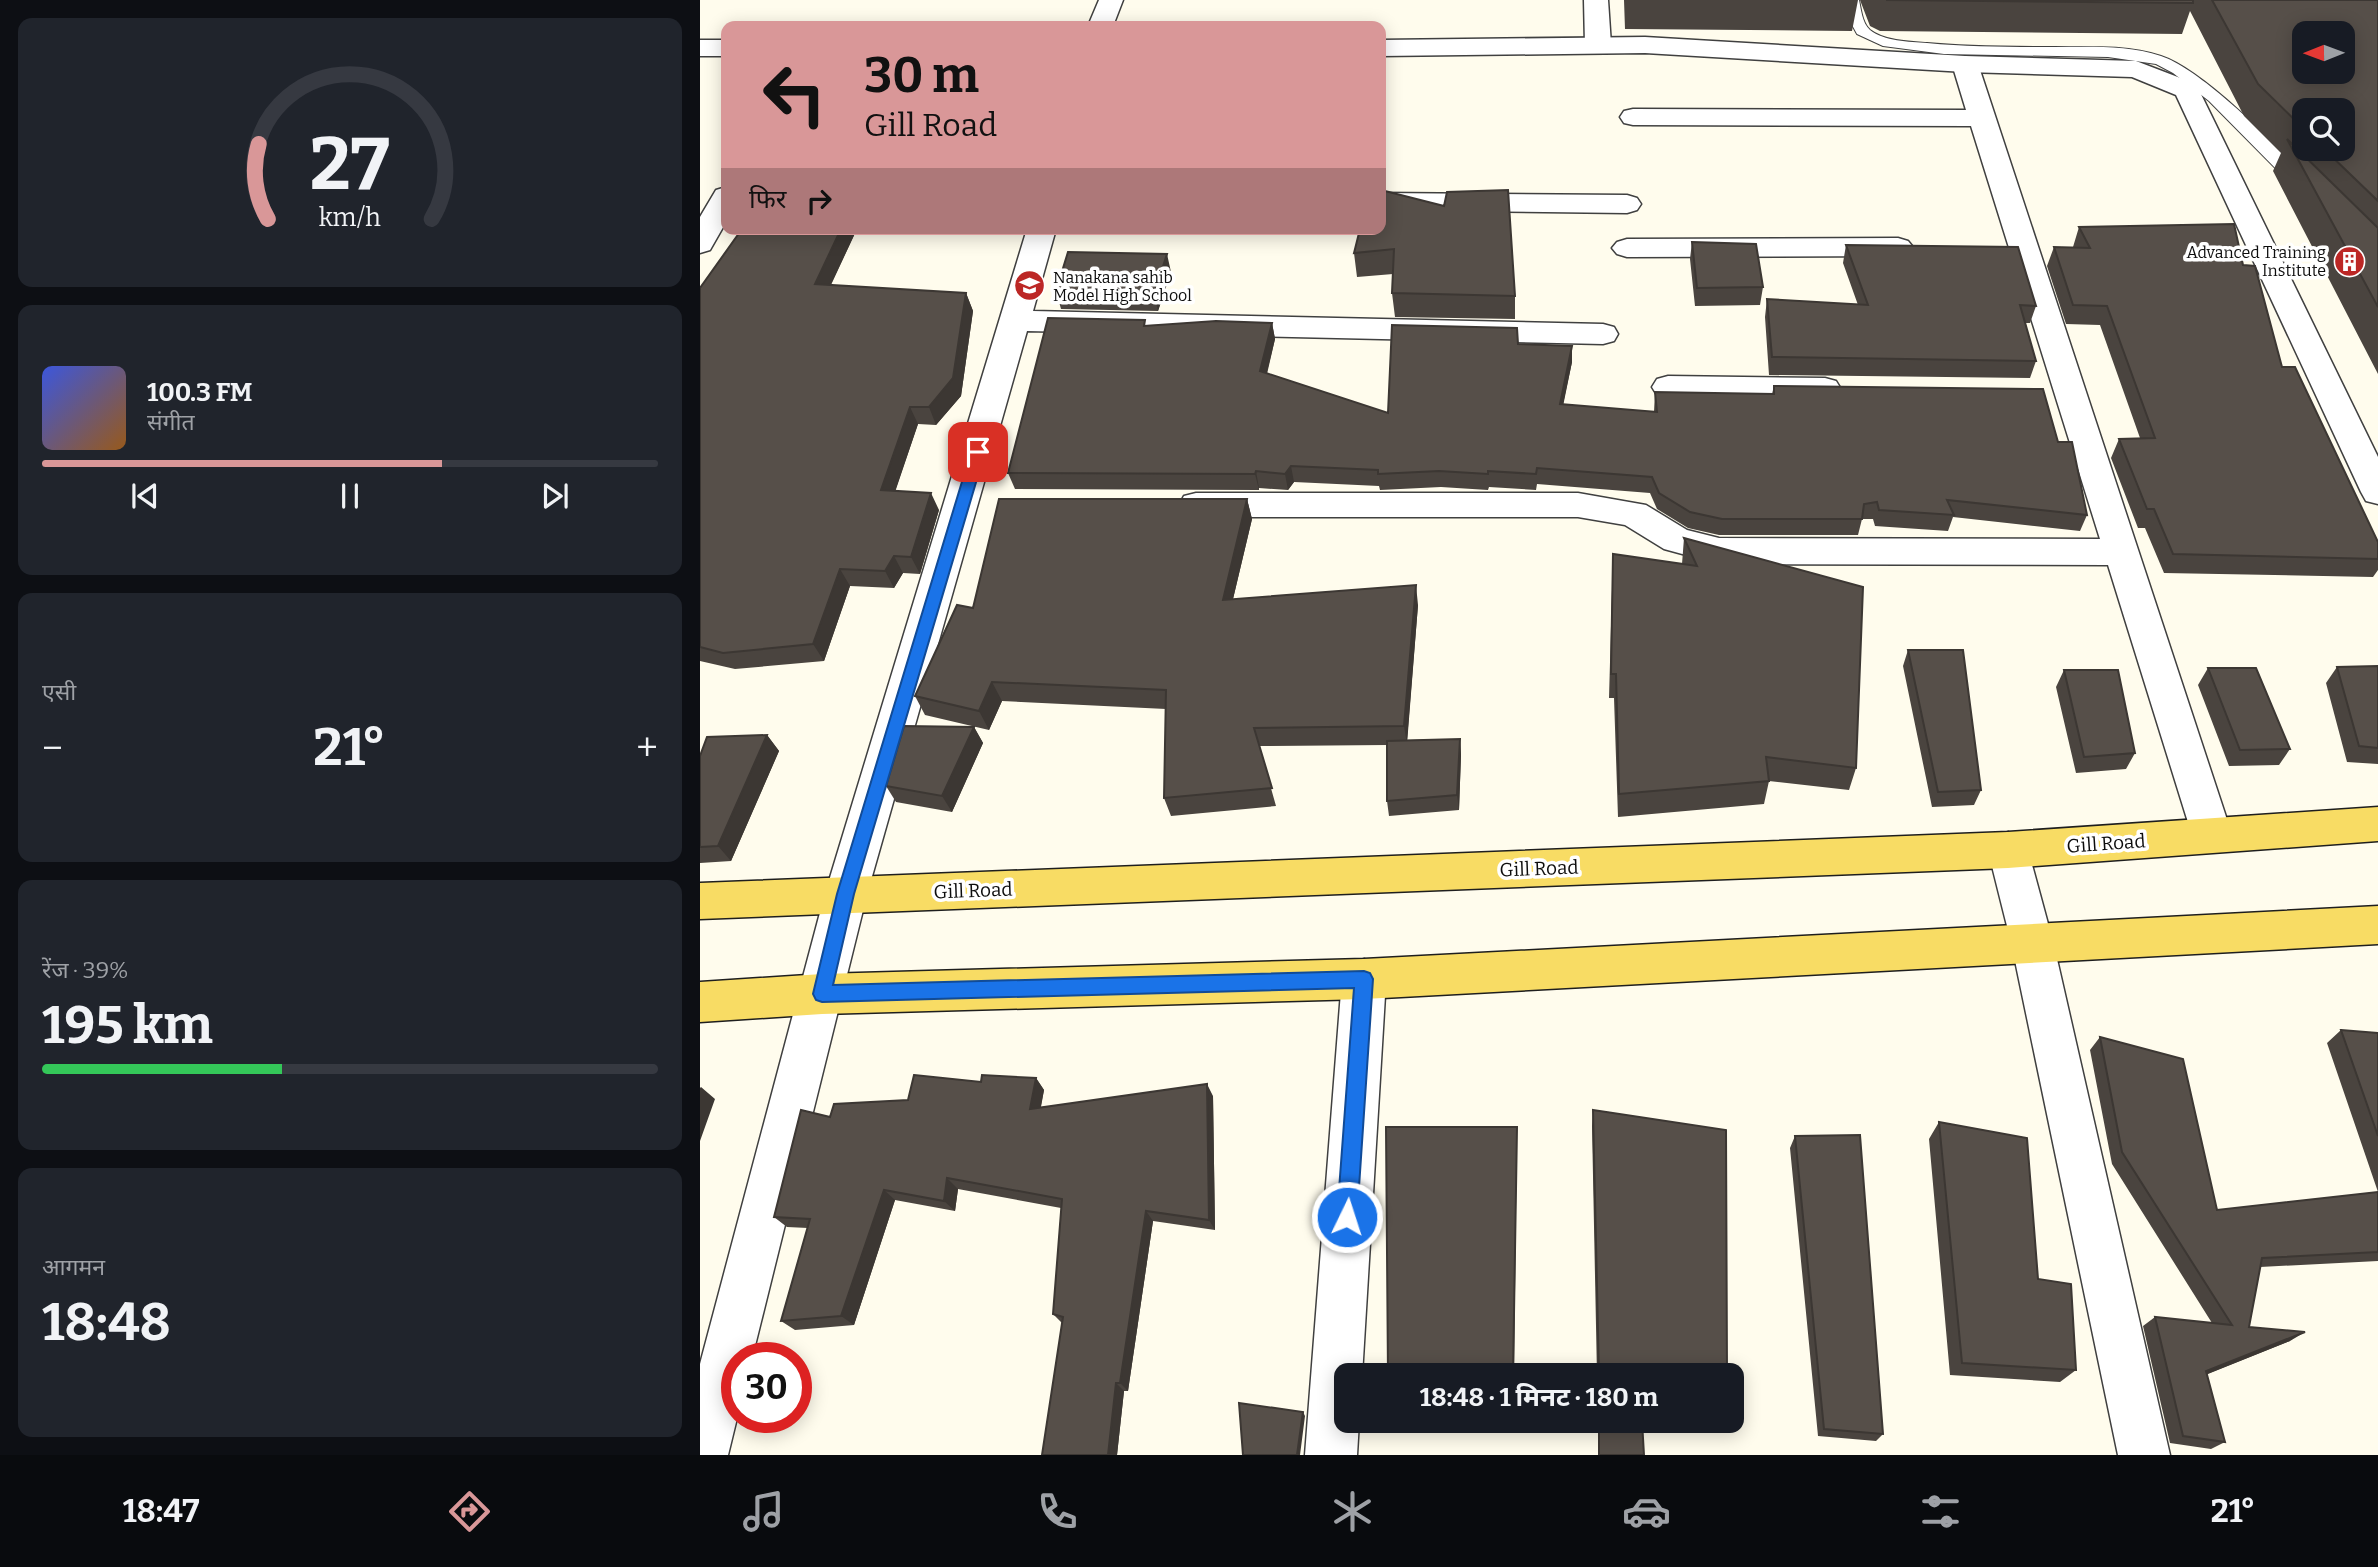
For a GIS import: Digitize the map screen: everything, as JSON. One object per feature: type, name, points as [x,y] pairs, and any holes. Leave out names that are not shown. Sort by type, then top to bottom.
[{"type":"main road","name":"Gill Road","points":[[700,901],[2008,850],[2378,824]]},
{"type":"main road","points":[[700,1002],[822,994],[1364,979],[2033,946],[2378,925]]},
{"type":"street","points":[[1103,21],[1111,0]]},
{"type":"street","points":[[1596,0],[1598,45]]},
{"type":"street","points":[[1386,48],[1645,45],[1965,64],[2136,69],[2187,89],[2378,492]]},
{"type":"street","points":[[700,48],[721,48]]},
{"type":"street","points":[[1965,64],[1983,118],[2012,247],[2058,391],[2123,552],[2212,835]]},
{"type":"street","points":[[1633,117],[1983,118]]},
{"type":"street","points":[[1386,201],[1627,204]]},
{"type":"street","points":[[700,244],[721,205]]},
{"type":"street","points":[[702,1455],[846,894],[977,504],[1016,321],[1040,235]]},
{"type":"street","points":[[1628,248],[1929,247]]},
{"type":"street","points":[[1016,321],[1603,334]]},
{"type":"street","points":[[1668,387],[1849,389]]},
{"type":"street","points":[[1158,505],[1578,505],[1634,514],[1676,540],[1719,551],[2123,552]]},
{"type":"street","points":[[2008,850],[2033,946],[2144,1455]]},
{"type":"street","points":[[1331,1455],[1364,979]]},
{"type":"lane","points":[[1852,0],[1863,32],[1889,44],[1924,48],[2108,52],[2139,55],[2162,61],[2206,90],[2308,192]]},
{"type":"building","points":[[1886,0],[2193,0],[2193,3]]},
{"type":"building","points":[[2212,0],[2378,0],[2378,201],[2336,161],[2355,161],[2355,98],[2292,98],[2292,117],[2258,84]]},
{"type":"building","points":[[2299,161],[2309,161],[2378,228],[2378,307]]},
{"type":"building","points":[[1508,190],[1515,296],[1392,293],[1394,249],[1354,253],[1358,235],[1386,235],[1386,191],[1444,206],[1447,192]]},
{"type":"building","points":[[2234,224],[2243,265],[2255,266],[2282,367],[2295,367],[2378,542],[2378,559],[2173,554],[2154,509],[2147,509],[2119,439],[2155,438],[2107,306],[2073,305],[2054,247],[2090,248],[2079,227]]},
{"type":"building","points":[[738,235],[838,235],[815,284],[966,293],[953,378],[929,407],[910,407],[881,490],[931,493],[911,557],[894,556],[885,571],[840,569],[813,644],[723,653],[700,647],[700,288]]},
{"type":"building","points":[[1692,242],[1756,244],[1763,287],[1697,288]]},
{"type":"building","points":[[1846,245],[2018,247],[2036,306],[2020,305],[2036,361],[1772,357],[1767,299],[1868,305]]},
{"type":"building","points":[[1068,252],[1167,254],[1154,294],[1056,291]]},
{"type":"building","points":[[1048,318],[1145,320],[1144,326],[1216,321],[1272,323],[1260,371],[1388,413],[1392,325],[1517,328],[1518,344],[1572,346],[1560,404],[1657,412],[1655,392],[1774,394],[1774,386],[2043,389],[2058,442],[2072,442],[2087,515],[1947,500],[1954,515],[1879,510],[1877,502],[1864,504],[1862,519],[1722,519],[1690,512],[1659,493],[1652,477],[1537,468],[1536,474],[1439,471],[1378,474],[1378,470],[1291,466],[1285,474],[1256,471],[1255,474],[1008,473]]},
{"type":"building","points":[[999,499],[1247,499],[1223,600],[1416,585],[1404,726],[1254,728],[1272,788],[1164,798],[1166,690],[992,682],[979,711],[915,696],[957,605],[973,608]]},
{"type":"building","points":[[1684,538],[1863,587],[1856,768],[1766,757],[1769,781],[1619,794],[1616,674],[1611,674],[1613,554],[1697,566]]},
{"type":"building","points":[[1908,650],[1963,650],[1981,790],[1938,792]]},
{"type":"building","points":[[2378,666],[2378,748],[2359,746],[2337,667]]},
{"type":"building","points":[[2208,668],[2256,668],[2290,749],[2240,750]]},
{"type":"building","points":[[2064,670],[2118,670],[2135,753],[2084,757]]},
{"type":"building","points":[[904,726],[974,727],[942,796],[886,786]]},
{"type":"building","points":[[767,735],[718,846],[700,847],[700,756],[707,737]]},
{"type":"building","points":[[1460,739],[1457,795],[1387,801],[1387,741]]},
{"type":"building","points":[[2341,1030],[2378,1033],[2378,1136]]},
{"type":"building","points":[[2100,1037],[2183,1059],[2217,1210],[2378,1192],[2378,1252],[2262,1258],[2249,1327],[2305,1332],[2206,1371],[2225,1442],[2183,1436],[2155,1317],[2232,1325],[2122,1152]]},
{"type":"building","points":[[914,1075],[981,1082],[982,1075],[1036,1078],[1030,1109],[1207,1084],[1209,1220],[1146,1211],[1120,1383],[1116,1383],[1108,1455],[1042,1455],[1063,1317],[1053,1314],[1062,1199],[947,1178],[944,1201],[884,1190],[841,1316],[781,1321],[810,1219],[774,1217],[801,1110],[830,1117],[834,1104],[908,1100]]},
{"type":"building","points":[[1593,1110],[1726,1130],[1727,1363],[1599,1363]]},
{"type":"building","points":[[1939,1122],[2027,1138],[2038,1279],[2071,1284],[2076,1370],[1962,1363]]},
{"type":"building","points":[[1386,1127],[1517,1127],[1513,1363],[1388,1363]]},
{"type":"building","points":[[1860,1135],[1883,1434],[1824,1429],[1795,1136]]},
{"type":"building","points":[[1239,1403],[1303,1412],[1297,1455],[1243,1455]]},
{"type":"building","points":[[1599,1433],[1643,1433],[1644,1455],[1599,1455]]},
{"type":"place","name":"Advanced Training Institute","points":[[2349,261]]},
{"type":"place","name":"Nanakana sahib Model High School","points":[[1030,286]]},
{"type":"route","points":[[978,452],[846,894],[822,994],[1364,979],[1347,1217]]}]
